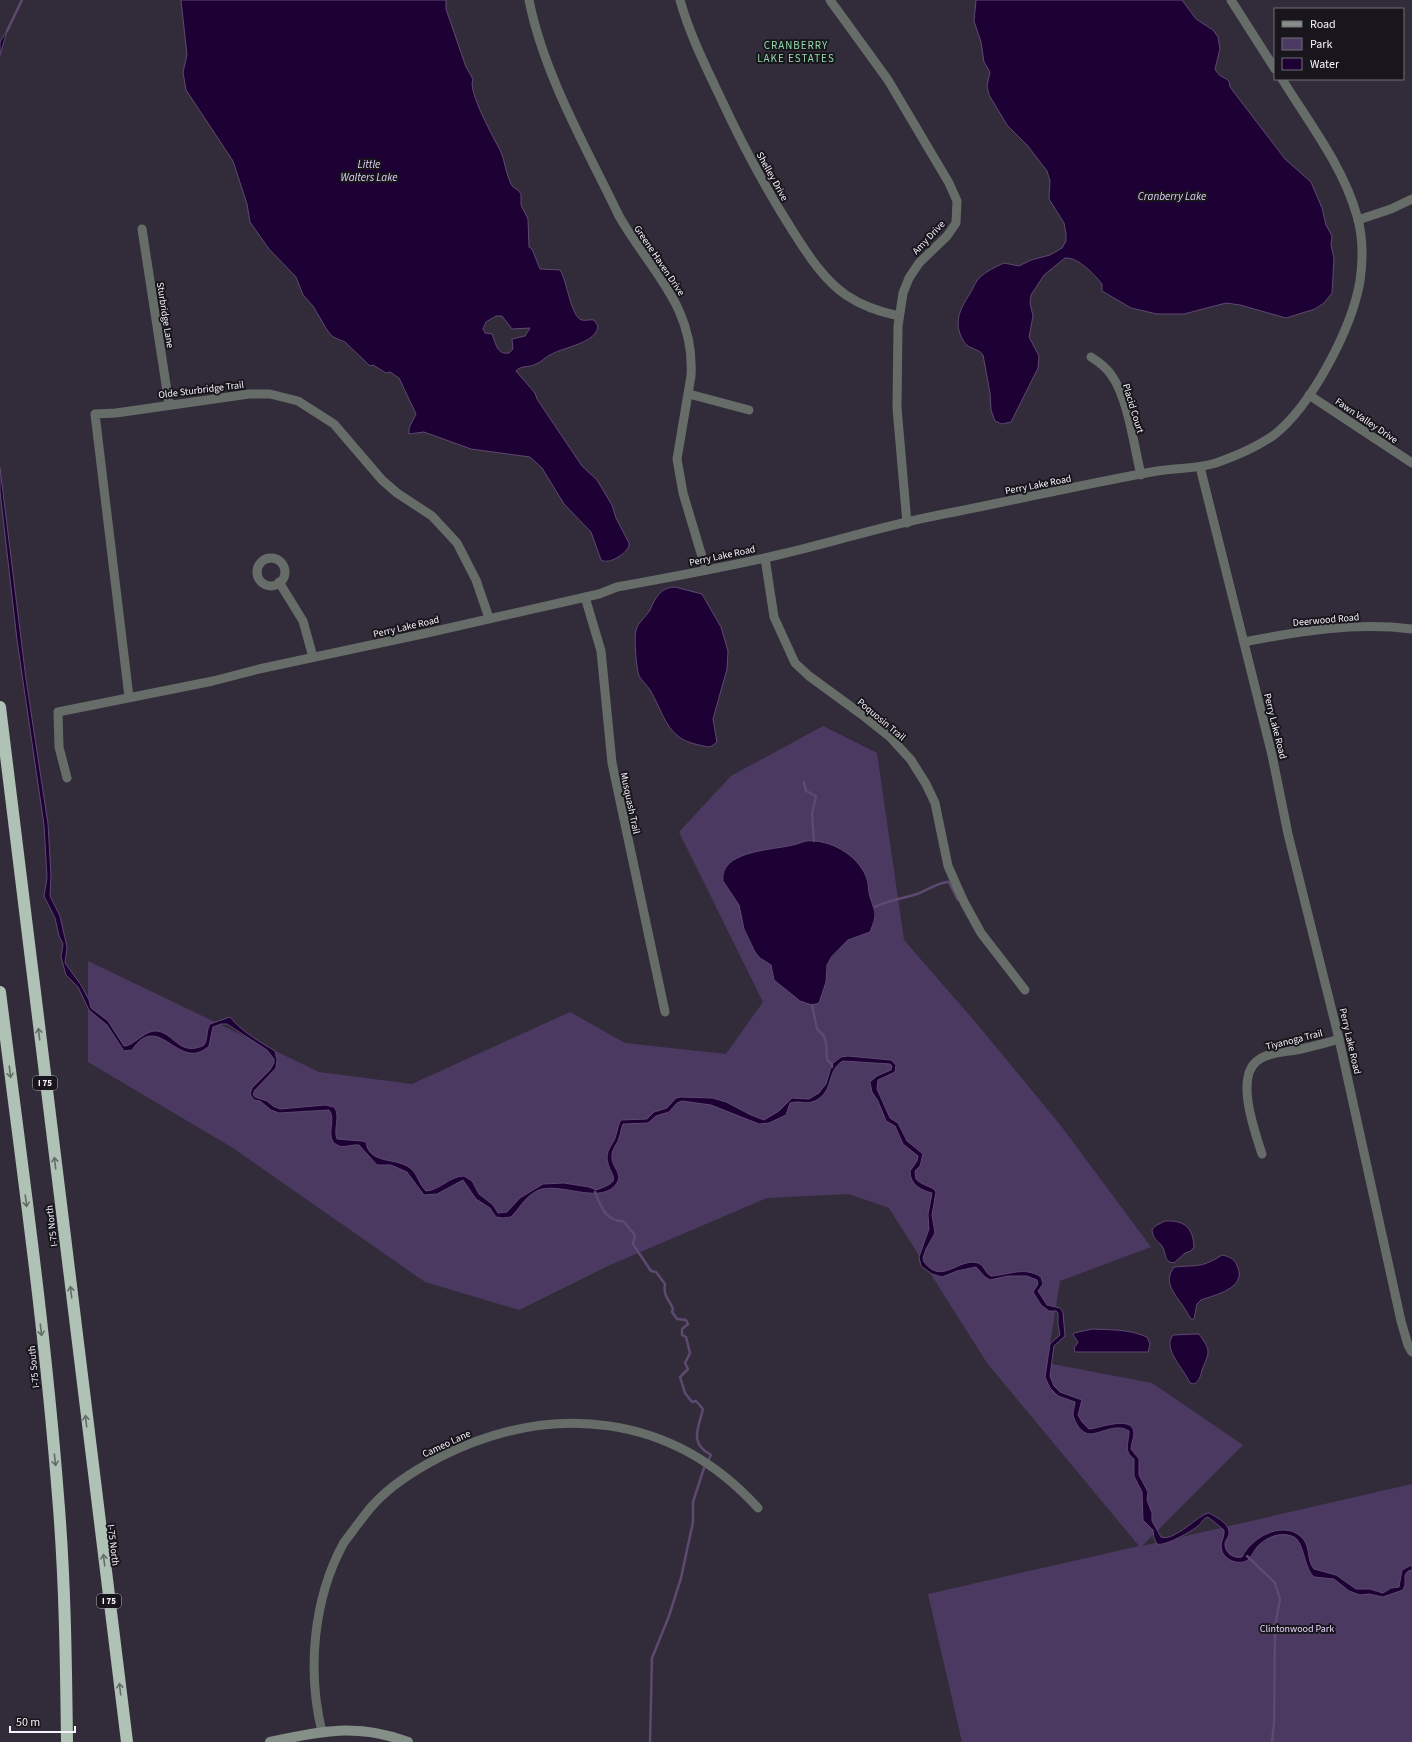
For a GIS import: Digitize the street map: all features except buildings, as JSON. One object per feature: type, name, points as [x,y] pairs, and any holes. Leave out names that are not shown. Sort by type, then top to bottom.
[{"type":"highway","name":"I-75 North","points":[[0,707],[126,1742]]},
{"type":"highway","name":"I-75 South","points":[[0,992],[44,1357],[58,1497],[66,1632],[67,1742]]},
{"type":"street","name":"Greene Haven Drive","points":[[529,0],[534,26],[551,75],[619,216],[631,238],[660,276],[682,315],[690,347],[692,363],[689,394],[679,440],[677,459],[678,471],[706,570]]},
{"type":"street","name":"Shelley Drive","points":[[680,0],[700,54],[734,127],[776,204],[808,256],[833,284],[846,295],[868,307],[899,316]]},
{"type":"street","name":"Amy Drive","points":[[830,0],[888,80],[949,183],[957,201],[956,224],[947,236],[919,263],[909,278],[903,293],[899,316],[896,363],[897,408],[907,523]]},
{"type":"street","points":[[1231,0],[1274,67]]},
{"type":"street","points":[[1200,467],[1216,463],[1261,444],[1276,433],[1293,417],[1309,395],[1333,354],[1353,306],[1360,281],[1362,252],[1358,220],[1339,169],[1283,80]]},
{"type":"street","points":[[1358,220],[1391,209],[1412,199]]},
{"type":"street","name":"Sturbridge Lane","points":[[142,229],[169,404]]},
{"type":"street","name":"Placid Court","points":[[1091,358],[1102,364],[1112,376],[1120,393],[1142,475]]},
{"type":"street","name":"Olde Sturbridge Trail","points":[[129,697],[95,414],[116,413],[169,404],[249,394],[270,394],[298,401],[317,411],[334,424],[382,480],[397,493],[432,516],[457,543],[476,580],[489,618]]},
{"type":"street","points":[[689,394],[749,410]]},
{"type":"street","name":"Fawn Valley Drive","points":[[1309,395],[1412,463]]},
{"type":"street","name":"Perry Lake Road","points":[[67,778],[59,747],[58,712],[184,687],[421,634],[585,596],[617,587],[765,558],[938,515],[1178,468],[1200,467],[1272,756],[1288,834],[1339,1039],[1401,1321],[1408,1345],[1412,1352]]},
{"type":"street","name":"Poquosin Trail","points":[[765,558],[774,617],[795,663],[808,676],[890,737],[911,760],[926,784],[935,803],[948,866],[964,902],[981,933],[1024,990]]},
{"type":"street","points":[[279,582],[303,621],[313,657]]},
{"type":"street","name":"Musquash Trail","points":[[585,596],[601,651],[612,763],[665,1012]]},
{"type":"street","name":"Deerwood Road","points":[[1244,642],[1296,631],[1346,626],[1412,629]]},
{"type":"street","name":"Tiyanoga Trail","points":[[1262,1154],[1250,1113],[1247,1092],[1247,1074],[1256,1061],[1274,1054],[1339,1039]]},
{"type":"street","name":"Cameo Lane","points":[[322,1732],[315,1690],[314,1656],[322,1596],[344,1544],[374,1503],[421,1467],[467,1444],[485,1437],[532,1427],[567,1422],[609,1425],[643,1433],[702,1460],[742,1490],[758,1508]]},
{"type":"street","points":[[270,1742],[345,1729],[375,1732],[408,1742]]},
{"type":"green space","name":"Clintonwood Park","points":[[823,726],[877,753],[904,940],[977,1024],[1061,1126],[1151,1247],[1060,1281],[1047,1363],[1152,1383],[1243,1445],[1142,1546],[1412,1484],[1412,1742],[962,1742],[928,1594],[1139,1546],[987,1363],[889,1208],[849,1194],[767,1198],[610,1265],[519,1310],[425,1282],[233,1148],[88,1062],[88,961],[319,1072],[412,1084],[570,1012],[625,1043],[726,1054],[763,1002],[679,832],[731,776]],"holes":[[[814,841],[833,845],[856,861],[867,877],[870,897],[876,913],[874,923],[858,935],[848,940],[828,962],[826,982],[819,1003],[807,1004],[778,983],[772,974],[771,965],[757,955],[744,929],[739,905],[728,886],[723,873],[731,861],[745,855]]]},
{"type":"water","name":"Little Walters Lake","points":[[181,0],[446,0],[446,9],[466,67],[473,79],[472,85],[477,104],[501,152],[511,184],[521,194],[521,205],[528,219],[529,247],[532,249],[540,269],[560,270],[563,275],[572,306],[578,318],[582,320],[594,320],[598,326],[592,337],[579,344],[557,351],[540,362],[520,368],[516,371],[535,393],[537,399],[582,466],[597,480],[612,505],[616,518],[629,543],[627,549],[621,555],[613,560],[601,560],[591,532],[564,504],[542,468],[530,457],[471,449],[424,432],[409,434],[409,428],[416,414],[399,378],[390,372],[386,373],[373,365],[370,366],[345,342],[333,337],[327,330],[313,306],[303,295],[296,277],[269,249],[250,222],[247,204],[233,161],[186,90],[183,72],[187,55]],"holes":[[[496,316],[502,316],[512,329],[530,328],[525,336],[512,339],[513,349],[509,353],[499,351],[492,334],[485,333],[483,329],[486,322]]]},
{"type":"water","name":"Cranberry Lake","points":[[976,0],[1182,0],[1196,19],[1213,30],[1218,37],[1220,49],[1215,69],[1217,72],[1229,81],[1230,87],[1285,159],[1311,182],[1322,208],[1326,225],[1332,236],[1331,245],[1334,258],[1332,293],[1324,303],[1315,309],[1286,318],[1240,305],[1226,303],[1184,314],[1157,314],[1131,308],[1102,291],[1102,284],[1090,271],[1075,260],[1065,258],[1044,275],[1031,295],[1030,303],[1033,316],[1029,337],[1039,356],[1038,368],[1011,422],[1002,424],[995,421],[991,410],[990,393],[983,355],[964,342],[958,327],[959,314],[977,280],[985,273],[1004,263],[1019,266],[1031,260],[1050,255],[1062,248],[1066,241],[1066,234],[1064,223],[1049,199],[1050,181],[1047,171],[1027,145],[1007,125],[989,95],[987,86],[990,72],[984,62],[981,42],[974,21]]},
{"type":"water","points":[[7,31],[0,55],[0,42]]},
{"type":"water","points":[[0,468],[26,679],[48,824],[51,875],[50,896],[60,916],[67,947],[65,963],[81,985],[89,1000],[91,1008],[108,1021],[124,1046],[131,1044],[146,1034],[154,1031],[165,1034],[184,1047],[196,1048],[203,1046],[205,1043],[210,1024],[230,1017],[245,1032],[275,1051],[277,1060],[276,1068],[255,1090],[253,1094],[255,1097],[267,1101],[280,1109],[325,1105],[334,1107],[337,1114],[337,1139],[366,1142],[368,1149],[372,1154],[384,1160],[404,1165],[413,1170],[426,1191],[436,1188],[454,1178],[464,1176],[472,1181],[479,1194],[493,1205],[498,1213],[507,1212],[520,1198],[543,1184],[564,1183],[589,1187],[596,1190],[605,1187],[611,1183],[614,1177],[608,1164],[607,1155],[621,1120],[647,1119],[654,1112],[667,1108],[676,1098],[713,1098],[726,1102],[764,1120],[779,1111],[792,1098],[809,1099],[819,1093],[826,1084],[832,1064],[841,1057],[848,1056],[891,1060],[896,1065],[895,1072],[878,1080],[877,1089],[890,1118],[898,1123],[907,1141],[923,1154],[920,1166],[915,1171],[916,1179],[936,1192],[932,1215],[935,1233],[926,1249],[923,1258],[924,1262],[931,1269],[937,1271],[944,1271],[971,1262],[980,1264],[991,1276],[1016,1272],[1029,1272],[1041,1277],[1043,1284],[1038,1291],[1047,1305],[1060,1308],[1063,1312],[1065,1336],[1054,1346],[1050,1376],[1054,1386],[1060,1392],[1082,1400],[1078,1415],[1089,1429],[1121,1423],[1128,1424],[1132,1427],[1134,1433],[1131,1449],[1139,1459],[1139,1475],[1148,1492],[1147,1500],[1152,1513],[1152,1521],[1161,1537],[1167,1537],[1180,1532],[1200,1517],[1209,1513],[1221,1520],[1228,1528],[1229,1534],[1225,1543],[1226,1550],[1233,1556],[1242,1557],[1254,1542],[1270,1532],[1289,1530],[1297,1534],[1306,1543],[1310,1562],[1314,1569],[1336,1575],[1356,1589],[1370,1589],[1383,1593],[1391,1588],[1399,1587],[1402,1570],[1412,1565],[1412,1570],[1408,1571],[1405,1575],[1405,1585],[1403,1590],[1383,1597],[1369,1594],[1360,1595],[1349,1591],[1334,1579],[1314,1577],[1308,1568],[1300,1544],[1294,1537],[1289,1535],[1279,1535],[1269,1538],[1257,1547],[1248,1560],[1244,1562],[1233,1561],[1226,1557],[1221,1548],[1224,1530],[1208,1517],[1184,1535],[1166,1543],[1157,1544],[1154,1538],[1153,1530],[1143,1520],[1142,1492],[1134,1476],[1134,1459],[1129,1453],[1127,1446],[1129,1431],[1115,1428],[1088,1434],[1079,1427],[1074,1417],[1073,1412],[1075,1402],[1058,1396],[1050,1388],[1045,1377],[1050,1344],[1060,1335],[1058,1313],[1056,1311],[1049,1311],[1041,1305],[1033,1292],[1038,1284],[1037,1280],[1027,1276],[1008,1276],[990,1280],[985,1277],[976,1267],[957,1271],[942,1277],[932,1274],[921,1266],[919,1257],[929,1229],[928,1214],[932,1193],[920,1188],[912,1180],[910,1171],[917,1161],[918,1156],[903,1144],[895,1126],[886,1121],[878,1101],[872,1092],[870,1082],[877,1076],[891,1070],[892,1066],[890,1064],[843,1061],[834,1070],[828,1086],[821,1097],[812,1102],[790,1103],[786,1115],[769,1123],[759,1124],[711,1105],[682,1101],[677,1103],[669,1112],[656,1116],[648,1123],[623,1124],[612,1155],[612,1161],[619,1180],[611,1189],[602,1193],[593,1193],[551,1188],[542,1189],[528,1197],[511,1217],[503,1218],[496,1217],[490,1208],[476,1199],[463,1180],[437,1194],[424,1195],[407,1172],[391,1165],[377,1165],[359,1145],[342,1147],[337,1145],[331,1138],[332,1118],[329,1110],[279,1113],[271,1110],[260,1101],[254,1100],[250,1094],[252,1088],[270,1070],[274,1063],[274,1059],[267,1050],[227,1024],[221,1024],[213,1027],[209,1046],[198,1053],[188,1053],[160,1038],[151,1036],[142,1039],[132,1050],[124,1051],[107,1025],[89,1010],[78,987],[66,975],[61,957],[63,944],[59,936],[55,918],[44,896],[47,878],[44,825],[17,640],[0,491]]},
{"type":"water","points":[[670,587],[702,594],[721,627],[728,651],[727,669],[713,719],[717,742],[708,747],[686,741],[674,732],[666,722],[654,696],[639,676],[638,672],[635,646],[635,634],[637,627],[650,610],[659,594]]},
{"type":"water","points":[[806,841],[815,841],[833,845],[856,861],[866,876],[869,895],[875,914],[870,932],[848,940],[832,956],[827,965],[826,982],[819,1003],[812,1005],[800,1001],[774,980],[771,965],[760,958],[755,952],[744,929],[739,905],[723,881],[724,871],[729,864],[737,858],[758,851],[790,846]]},
{"type":"water","points":[[1165,1221],[1178,1222],[1187,1226],[1192,1235],[1194,1247],[1191,1251],[1185,1253],[1174,1263],[1168,1261],[1164,1249],[1153,1235],[1152,1230],[1155,1226]]},
{"type":"water","points":[[1222,1255],[1236,1262],[1239,1275],[1238,1281],[1228,1290],[1201,1300],[1197,1304],[1194,1319],[1191,1319],[1173,1292],[1170,1283],[1171,1272],[1174,1267],[1204,1264]]},
{"type":"water","points":[[1092,1329],[1127,1331],[1140,1334],[1147,1337],[1150,1344],[1148,1352],[1075,1352],[1074,1348],[1078,1342],[1073,1335],[1074,1333]]},
{"type":"water","points":[[1199,1334],[1208,1349],[1208,1355],[1200,1378],[1194,1384],[1190,1383],[1175,1359],[1170,1346],[1170,1341],[1173,1335]]},
{"type":"waterway","points":[[7,31],[22,0]]},
{"type":"waterway","points":[[804,782],[806,791],[816,796],[812,814],[814,841]]},
{"type":"waterway","points":[[875,907],[917,894],[945,882],[949,882],[958,900]]},
{"type":"waterway","points":[[812,1005],[817,1029],[824,1036],[827,1060],[832,1064],[832,1067]]},
{"type":"waterway","points":[[595,1192],[604,1212],[612,1219],[623,1221],[635,1235],[633,1244],[651,1271],[656,1272],[665,1284],[665,1292],[673,1309],[672,1312],[677,1319],[686,1320],[688,1324],[682,1329],[682,1335],[686,1337],[690,1353],[685,1363],[688,1369],[680,1377],[685,1393],[692,1402],[696,1401],[703,1409],[697,1440],[700,1446],[711,1455],[704,1468],[693,1502],[693,1522],[681,1578],[669,1616],[652,1658],[650,1742]]},
{"type":"waterway","points":[[1247,1556],[1275,1583],[1280,1599],[1275,1627],[1274,1724],[1272,1742]]},
{"type":"district","name":"CRANBERRY LAKE ESTATES","points":[[796,51]]}]
